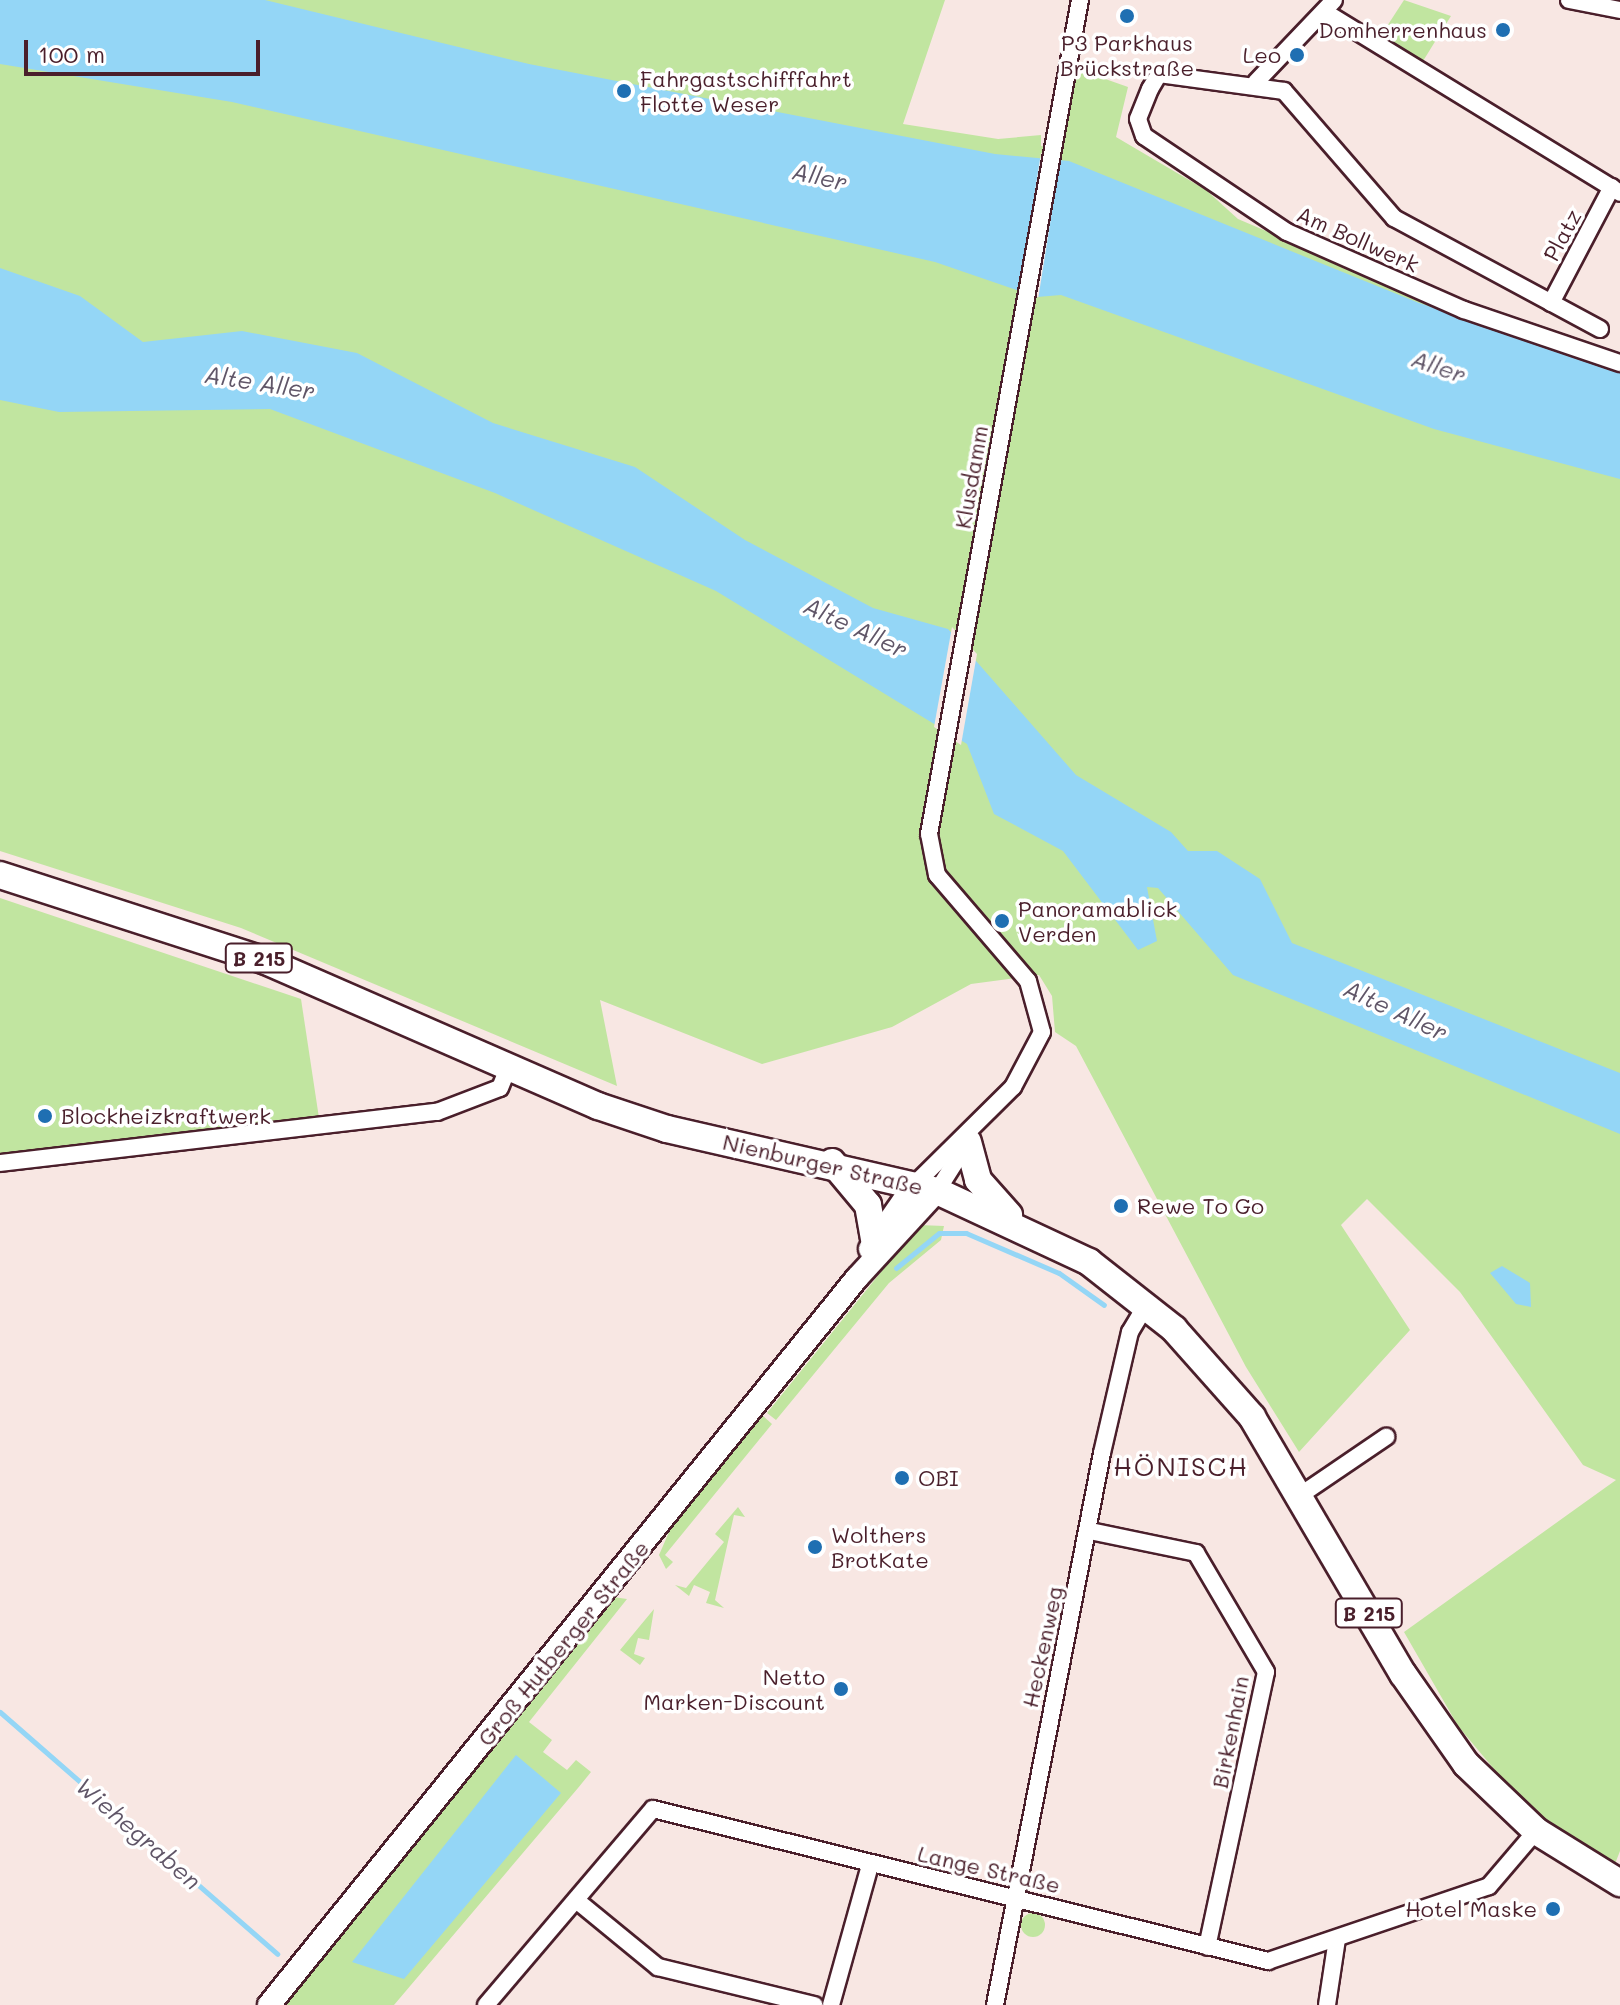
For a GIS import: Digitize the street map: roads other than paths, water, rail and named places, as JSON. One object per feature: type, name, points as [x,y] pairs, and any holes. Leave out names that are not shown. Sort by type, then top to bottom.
[{"type":"main road","name":"Nienburger Straße","points":[[0,875],[266,961],[508,1068],[667,1129],[832,1162],[926,1187],[1014,1221],[1089,1262],[1147,1304],[1252,1417],[1302,1494],[1424,1708],[1466,1764],[1536,1831],[1620,1883]]},
{"type":"main road","points":[[970,1138],[978,1180],[1014,1221]]},
{"type":"main road","points":[[832,1162],[868,1205],[874,1240]]},
{"type":"main road","name":"Groß Hutberger Straße","points":[[856,1279],[874,1240],[926,1187]]},
{"type":"main road","name":"Groß Hutberger Straße","points":[[269,2005],[856,1279],[926,1187]]},
{"type":"street","name":"Klusdamm","points":[[932,818],[1080,0]]},
{"type":"street","points":[[1569,0],[1620,10]]},
{"type":"street","points":[[1600,329],[1394,218],[1284,91],[1256,82],[1329,6],[1616,190]]},
{"type":"street","name":"Am Bollwerk","points":[[1256,82],[1159,74],[1138,119],[1144,136],[1287,232],[1464,310],[1620,363]]},
{"type":"street","name":"Platz","points":[[1551,303],[1616,190]]},
{"type":"street","name":"Groß Hutberger Straße","points":[[926,1187],[1036,1056],[1042,1017],[1028,981],[937,875],[929,849],[932,818]]},
{"type":"street","points":[[0,1163],[437,1112],[500,1088],[508,1068]]},
{"type":"street","name":"Groß Hutberger Straße","points":[[926,1187],[970,1138]]},
{"type":"street","name":"Heckenweg","points":[[995,2005],[1011,1894],[1130,1332],[1147,1304]]},
{"type":"street","points":[[1302,1494],[1386,1437]]},
{"type":"street","name":"Birkenhain","points":[[1090,1531],[1196,1553],[1266,1672],[1207,1947]]},
{"type":"street","name":"Lange Straße","points":[[486,2005],[653,1809],[870,1865],[1011,1894],[1268,1961],[1489,1886],[1536,1831]]},
{"type":"street","points":[[831,2005],[870,1865]]},
{"type":"street","points":[[576,1900],[658,1967],[814,2005]]},
{"type":"street","points":[[1327,2005],[1337,1939]]},
{"type":"water","name":"Aller","points":[[0,0],[265,0],[529,64],[995,154],[1069,161],[1419,303],[1620,369],[1620,479],[1434,429],[1061,295],[1037,297],[935,262],[232,102],[0,64]]},
{"type":"water","name":"Alte Aller","points":[[0,268],[80,296],[143,342],[242,331],[357,353],[493,423],[635,467],[745,540],[873,608],[948,629],[1076,775],[1171,832],[1188,851],[1217,851],[1260,879],[1292,943],[1620,1073],[1620,1134],[1233,975],[1158,888],[1147,887],[1157,941],[1138,950],[1063,851],[994,814],[967,744],[716,591],[495,493],[270,409],[59,412],[0,400]]},
{"type":"water","points":[[1502,1266],[1530,1283],[1531,1307],[1516,1304],[1490,1273]]},
{"type":"water","points":[[516,1755],[561,1793],[404,1979],[352,1962]]},
{"type":"waterway","points":[[896,1268],[939,1233],[966,1233],[1059,1273],[1104,1305]]},
{"type":"waterway","name":"Wiehegraben","points":[[0,1712],[277,1954]]},
{"type":"place","name":"P3 Parkhaus Brückstraße","points":[[1127,16]]},
{"type":"place","name":"Domherrenhaus","points":[[1503,30]]},
{"type":"place","name":"Leo","points":[[1297,55]]},
{"type":"place","name":"Fahrgastschifffahrt Flotte Weser","points":[[624,91]]},
{"type":"place","name":"Panoramablick Verden","points":[[1002,921]]},
{"type":"place","name":"Blockheizkraftwerk","points":[[45,1116]]},
{"type":"place","name":"Rewe To Go","points":[[1121,1206]]},
{"type":"place","name":"OBI","points":[[902,1478]]},
{"type":"place","name":"Wolthers BrotKate","points":[[815,1547]]},
{"type":"place","name":"Netto Marken-Discount","points":[[841,1689]]},
{"type":"place","name":"Hotel Maske","points":[[1553,1909]]},
{"type":"district","name":"HÖNISCH","points":[[1181,1467]]}]
